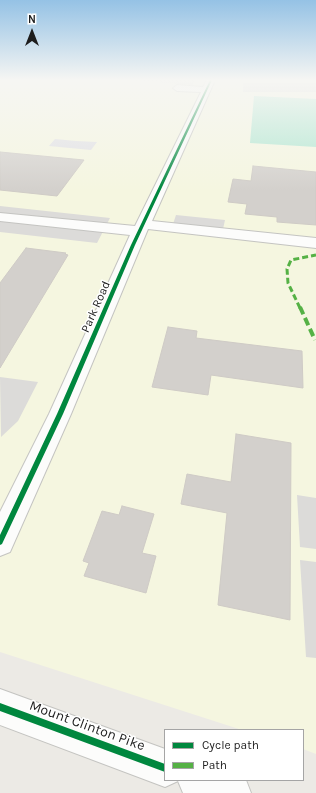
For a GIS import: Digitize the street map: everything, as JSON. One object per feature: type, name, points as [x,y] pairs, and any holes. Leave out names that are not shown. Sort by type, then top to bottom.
[{"type":"street","name":"Park Road","points":[[0,542],[60,414],[141,228],[193,117]]},
{"type":"street","points":[[0,217],[316,243]]},
{"type":"street","name":"Mount Clinton Pike","points":[[0,707],[164,768]]},
{"type":"street","points":[[200,781],[232,793]]},
{"type":"shaded area","points":[[0,117],[316,117],[316,754],[304,749],[304,729],[239,729],[0,652]]},
{"type":"shaded area","points":[[55,139],[97,142],[91,150],[49,146]]},
{"type":"shaded area","points":[[0,206],[110,218],[97,243],[0,232]]},
{"type":"shaded area","points":[[176,215],[225,220],[223,229],[173,224]]},
{"type":"shaded area","points":[[0,377],[38,382],[18,421],[1,437]]},
{"type":"shaded area","points":[[297,495],[316,498],[316,549],[300,547]]},
{"type":"shaded area","points":[[300,560],[316,562],[316,658],[306,657]]},
{"type":"green space","points":[[252,117],[316,117],[316,147],[250,143]]},
{"type":"building","points":[[0,152],[84,160],[57,196],[0,190]]},
{"type":"building","points":[[253,166],[316,172],[316,225],[277,222],[277,217],[245,214],[247,204],[228,202],[233,179],[251,181]]},
{"type":"building","points":[[26,248],[66,253],[65,254],[68,255],[0,368],[0,283]]},
{"type":"building","points":[[168,327],[197,331],[196,338],[302,351],[303,388],[211,375],[208,395],[152,387]]},
{"type":"building","points":[[236,434],[291,443],[290,620],[218,605],[227,513],[181,504],[187,474],[231,482]]},
{"type":"building","points":[[122,506],[154,514],[142,553],[156,556],[146,593],[84,576],[89,563],[83,561],[102,511],[119,515]]},
{"type":"marked path","points":[[315,340],[288,283],[287,269],[291,260],[316,255]]},
{"type":"cycle path","points":[[0,542],[60,414],[133,245],[194,117]]},
{"type":"cycle path","points":[[0,707],[164,768]]}]
